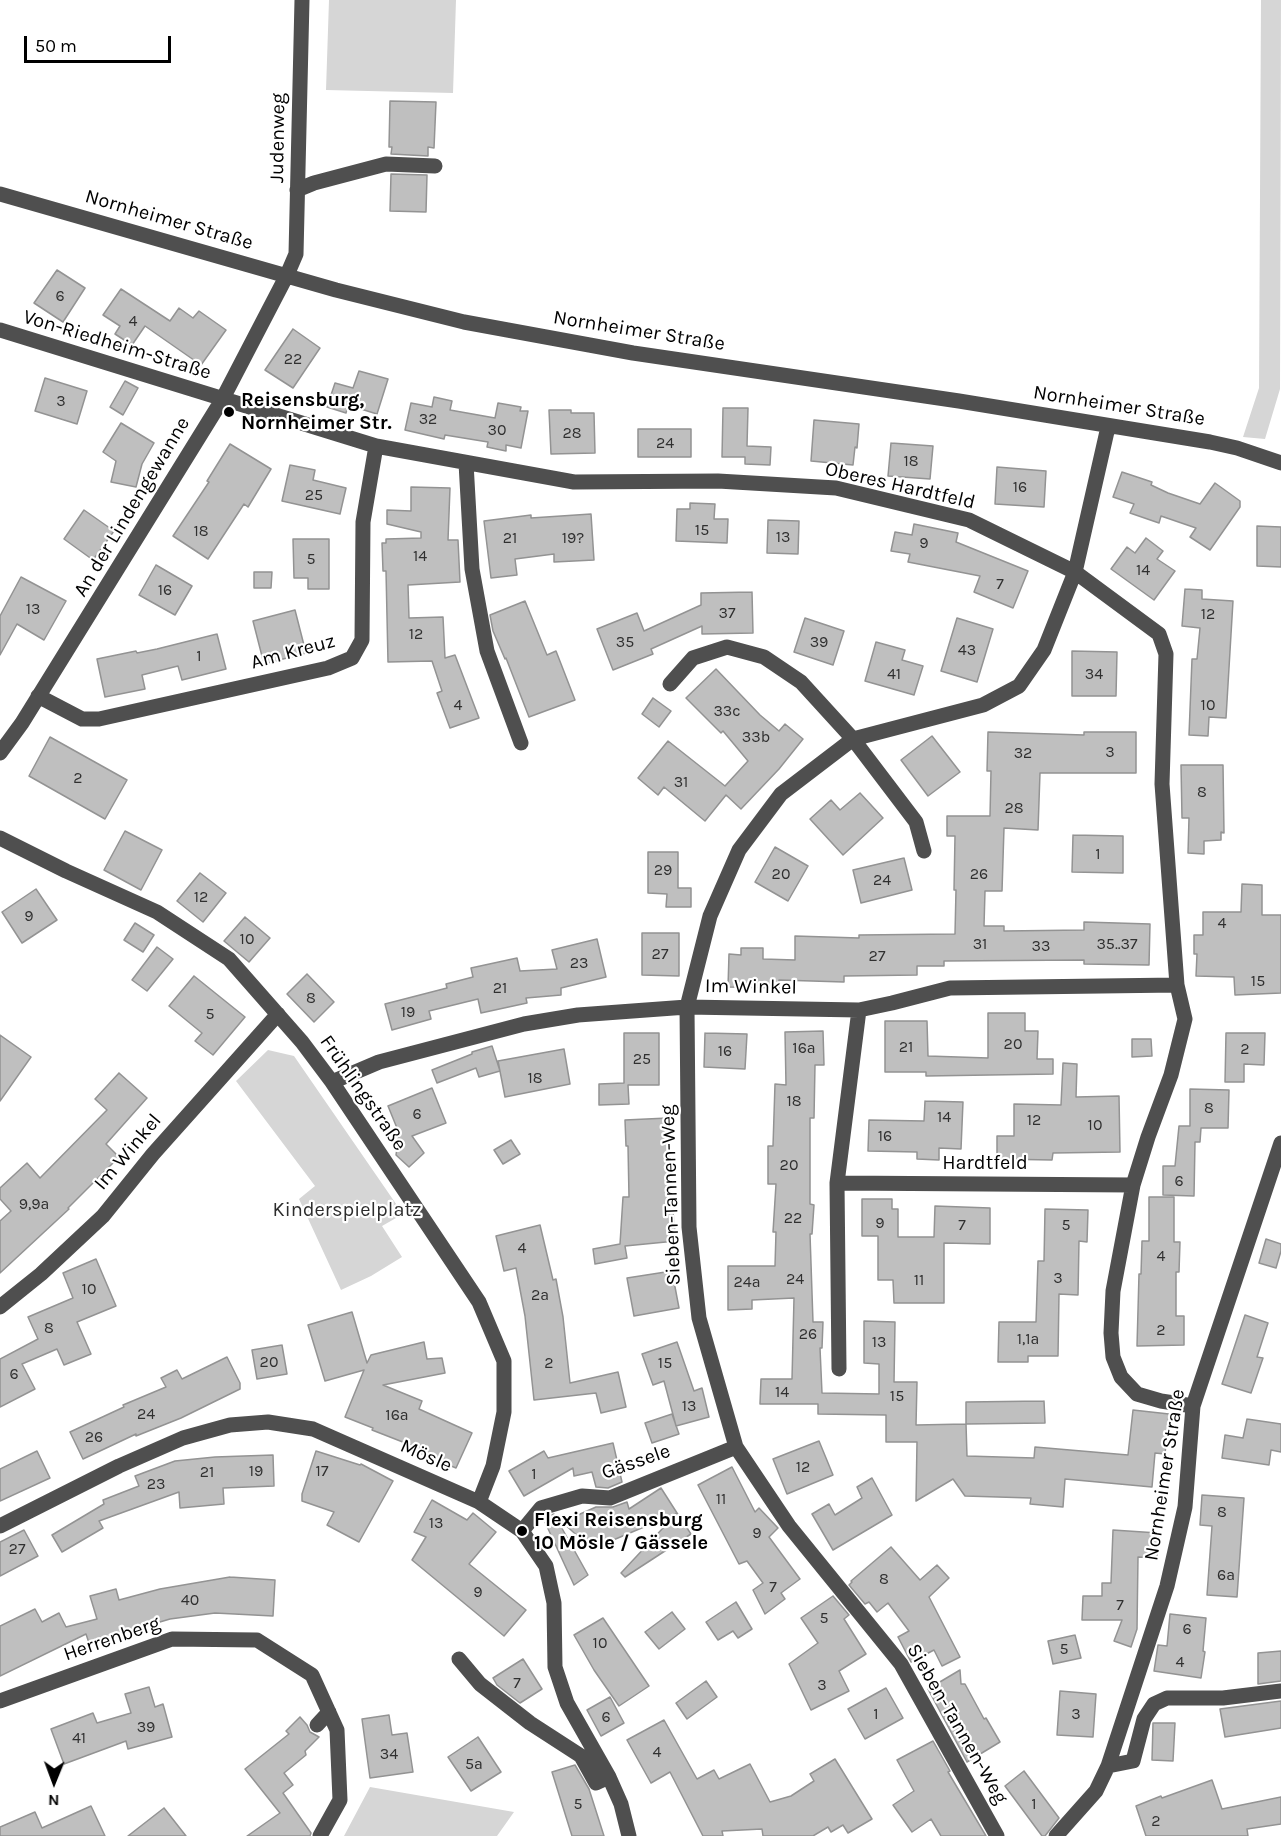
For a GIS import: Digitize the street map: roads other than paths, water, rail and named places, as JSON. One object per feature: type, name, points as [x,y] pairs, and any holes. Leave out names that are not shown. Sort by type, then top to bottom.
[{"type":"street","name":"Judenweg","points":[[287,275],[296,254],[302,0]]},
{"type":"street","points":[[297,190],[314,183],[386,164],[435,166]]},
{"type":"street","name":"Nornheimer Straße","points":[[0,194],[336,290],[464,322],[633,353],[959,401],[1237,447],[1281,463]]},
{"type":"street","name":"An der Lindengewanne","points":[[0,753],[22,723],[90,615],[222,399],[287,275]]},
{"type":"street","name":"Von-Riedheim-Straße","points":[[0,330],[222,399]]},
{"type":"street","name":"Oberes Hardtfeld","points":[[222,399],[376,446],[574,482],[718,481],[836,488],[969,520],[1075,572],[1159,634],[1166,654],[1162,784],[1177,985]]},
{"type":"street","name":"Sieben-Tannen-Weg","points":[[997,1836],[901,1664],[789,1526],[736,1447],[699,1318],[689,1227],[687,1007],[710,916],[739,850],[781,794],[853,739],[983,705],[1020,686],[1044,650],[1075,572],[1108,427]]},
{"type":"street","name":"Am Kreuz","points":[[38,696],[82,719],[99,719],[328,668],[352,658],[362,640],[363,522],[376,446]]},
{"type":"street","points":[[466,463],[472,569],[487,651],[521,743]]},
{"type":"street","points":[[670,684],[693,658],[727,647],[764,657],[801,682],[853,739],[916,822],[924,851]]},
{"type":"street","name":"Frühlingstraße","points":[[0,838],[157,912],[229,959],[302,1042],[332,1082],[479,1302],[504,1361],[504,1412],[493,1466],[479,1502]]},
{"type":"street","points":[[1177,985],[1185,1019],[1171,1075],[1133,1185],[1113,1291],[1111,1333],[1113,1357],[1121,1377],[1137,1394],[1193,1407]]},
{"type":"street","name":"Im Winkel","points":[[332,1082],[379,1062],[524,1024],[578,1015],[687,1007],[859,1010],[950,988],[1177,985]]},
{"type":"street","points":[[839,1369],[837,1184],[859,1010]]},
{"type":"street","name":"Im Winkel","points":[[0,1307],[41,1274],[103,1216],[153,1154],[278,1014]]},
{"type":"street","name":"Nornheimer Straße","points":[[1056,1836],[1096,1791],[1108,1766],[1167,1586],[1185,1507],[1193,1407],[1281,1143]]},
{"type":"street","name":"Hardtfeld","points":[[837,1184],[1133,1185]]},
{"type":"street","name":"Mösle","points":[[0,1526],[119,1466],[183,1438],[230,1425],[268,1422],[313,1429],[479,1502],[522,1531],[546,1566],[554,1603],[555,1667],[567,1703],[609,1777],[621,1804],[629,1836]]},
{"type":"street","name":"Gässele","points":[[522,1531],[541,1508],[582,1496],[610,1498],[736,1447]]},
{"type":"street","name":"Herrenberg","points":[[0,1701],[172,1639],[257,1640],[312,1675],[337,1730],[340,1800],[320,1836]]},
{"type":"street","points":[[459,1659],[480,1684],[530,1723],[581,1756],[596,1782],[609,1777]]},
{"type":"street","points":[[1108,1766],[1133,1761],[1144,1719],[1154,1704],[1167,1698],[1223,1698],[1281,1691]]},
{"type":"street","points":[[317,1725],[329,1712]]},
{"type":"place","name":"Reisensburg, Nornheimer Str.","points":[[229,412]]},
{"type":"place","name":"Flexi Reisensburg 10 Mösle / Gässele","points":[[522,1531]]},
{"type":"park label","name":"Kinderspielplatz","points":[[347,1210]]}]
